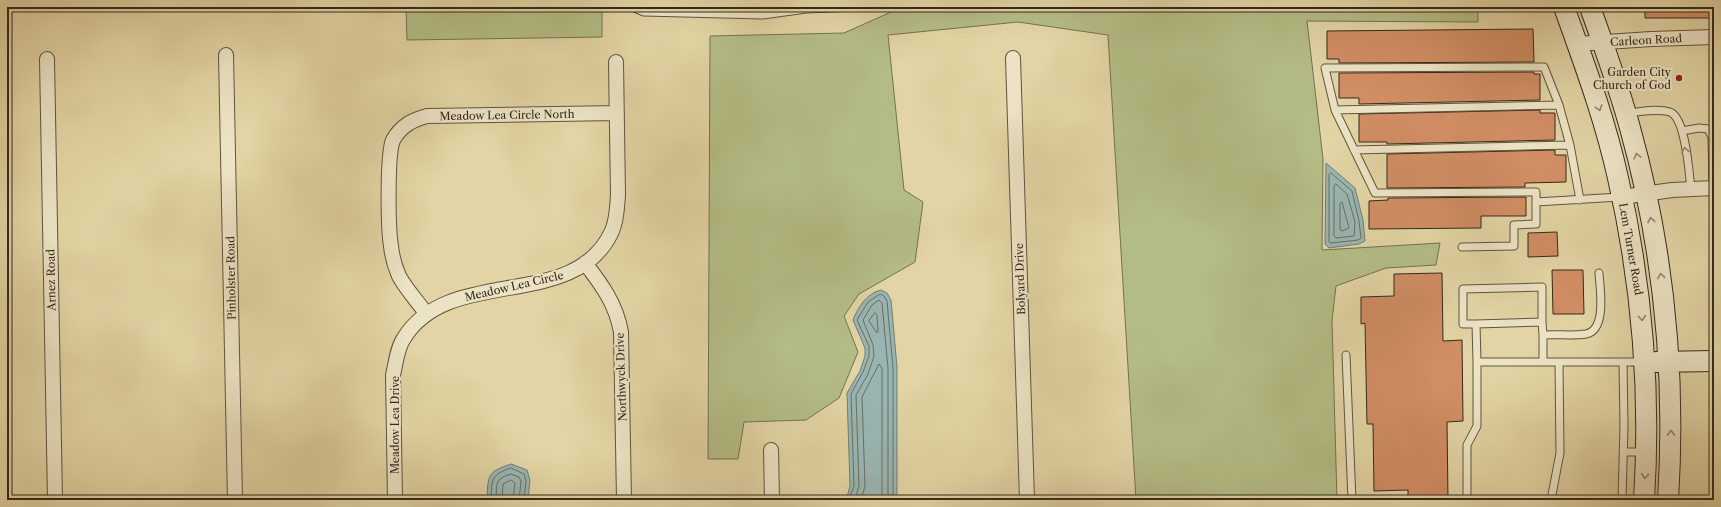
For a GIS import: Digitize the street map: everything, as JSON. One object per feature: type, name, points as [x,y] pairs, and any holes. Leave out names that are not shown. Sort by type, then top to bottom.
[{"type":"main road","name":"Lem Turner Road","points":[[1564,7],[1607,134],[1622,197],[1638,280],[1645,362],[1646,452],[1644,500]]},
{"type":"main road","points":[[1590,7],[1626,114],[1646,194],[1662,284],[1670,362],[1670,456],[1668,500]]},
{"type":"main road","points":[[1645,362],[1714,361]]},
{"type":"street","name":"Carleon Road","points":[[1577,44],[1714,37]]},
{"type":"street","name":"Pinholster Road","points":[[226,55],[235,500]]},
{"type":"street","name":"Bolyard Drive","points":[[1013,58],[1028,500]]},
{"type":"street","name":"Arnez Road","points":[[46,59],[55,500]]},
{"type":"street","points":[[616,62],[617,113]]},
{"type":"street","name":"Meadow Lea Circle North","points":[[426,313],[399,276],[390,246],[389,156],[393,141],[400,130],[412,120],[427,116],[617,113]]},
{"type":"street","name":"Meadow Lea Circle","points":[[426,313],[456,299],[555,278],[585,263],[602,247],[612,231],[617,213],[617,113]]},
{"type":"street","points":[[1622,197],[1691,189],[1714,188]]},
{"type":"street","name":"Northwyck Drive","points":[[585,263],[611,300],[618,315],[621,332],[624,500]]},
{"type":"street","name":"Meadow Lea Drive","points":[[395,500],[393,375],[397,355],[404,338],[426,313]]},
{"type":"street","points":[[771,450],[772,500]]},
{"type":"lane","points":[[632,7],[644,12],[763,15],[806,9],[856,7]]},
{"type":"lane","points":[[1462,247],[1514,246],[1514,225],[1536,224],[1536,192],[1375,193],[1336,110],[1325,68],[1544,67],[1570,144],[1580,200]]},
{"type":"lane","points":[[1336,110],[1558,105]]},
{"type":"lane","points":[[1626,114],[1662,111],[1672,113],[1678,120],[1682,130],[1691,189]]},
{"type":"lane","points":[[1682,130],[1699,128],[1708,129],[1712,137],[1714,188]]},
{"type":"lane","points":[[1354,150],[1570,144]]},
{"type":"lane","points":[[1536,202],[1622,197]]},
{"type":"lane","points":[[1543,335],[1588,334],[1596,328],[1600,320],[1600,273]]},
{"type":"lane","points":[[1542,322],[1463,324],[1463,289],[1542,287],[1543,362]]},
{"type":"lane","points":[[1467,500],[1467,445],[1477,426],[1476,324]]},
{"type":"lane","points":[[1346,355],[1352,500]]},
{"type":"lane","points":[[1477,362],[1645,362]]},
{"type":"lane","points":[[1551,500],[1560,453],[1558,362]]},
{"type":"lane","points":[[1622,362],[1624,452],[1622,500]]},
{"type":"lane","points":[[1624,452],[1646,452]]},
{"type":"green space","points":[[406,7],[602,7],[602,37],[407,40]]},
{"type":"green space","points":[[902,7],[1478,7],[1478,22],[1307,21],[1323,159],[1322,250],[1440,243],[1436,265],[1386,268],[1336,286],[1332,320],[1337,500],[1136,500],[1108,35],[1018,22],[888,35],[904,190],[923,202],[915,262],[859,294],[844,316],[858,352],[839,398],[806,420],[744,422],[738,459],[708,459],[710,36],[844,33]]},
{"type":"water","points":[[1326,163],[1355,188],[1363,220],[1365,241],[1359,244],[1329,248],[1325,244]]},
{"type":"water","points":[[881,290],[887,293],[891,300],[897,367],[897,500],[843,500],[847,497],[850,486],[847,393],[860,371],[865,356],[865,348],[853,320],[867,297]]},
{"type":"water","points":[[511,464],[527,470],[530,480],[528,500],[487,500],[490,476],[497,469]]},
{"type":"building","points":[[1645,7],[1714,7],[1714,18],[1645,18]]},
{"type":"building","points":[[1533,29],[1534,62],[1339,63],[1339,59],[1327,59],[1327,31]]},
{"type":"building","points":[[1534,72],[1534,74],[1540,74],[1540,100],[1359,104],[1359,98],[1339,98],[1339,73]]},
{"type":"building","points":[[1540,110],[1540,113],[1555,113],[1555,140],[1387,144],[1387,142],[1359,142],[1359,114]]},
{"type":"building","points":[[1555,150],[1555,155],[1566,155],[1566,182],[1525,183],[1525,187],[1387,188],[1387,154]]},
{"type":"building","points":[[1526,197],[1526,216],[1481,216],[1481,228],[1369,229],[1369,201],[1388,200],[1388,198]]},
{"type":"building","points":[[1557,232],[1558,256],[1528,257],[1528,233]]},
{"type":"building","points":[[1552,270],[1583,270],[1584,314],[1553,314]]},
{"type":"building","points":[[1442,273],[1443,341],[1462,340],[1463,421],[1447,422],[1448,500],[1408,500],[1408,490],[1374,491],[1373,424],[1367,424],[1365,323],[1361,324],[1361,297],[1394,296],[1394,274]]},
{"type":"place","name":"Garden City Church of God","points":[[1679,78]]}]
